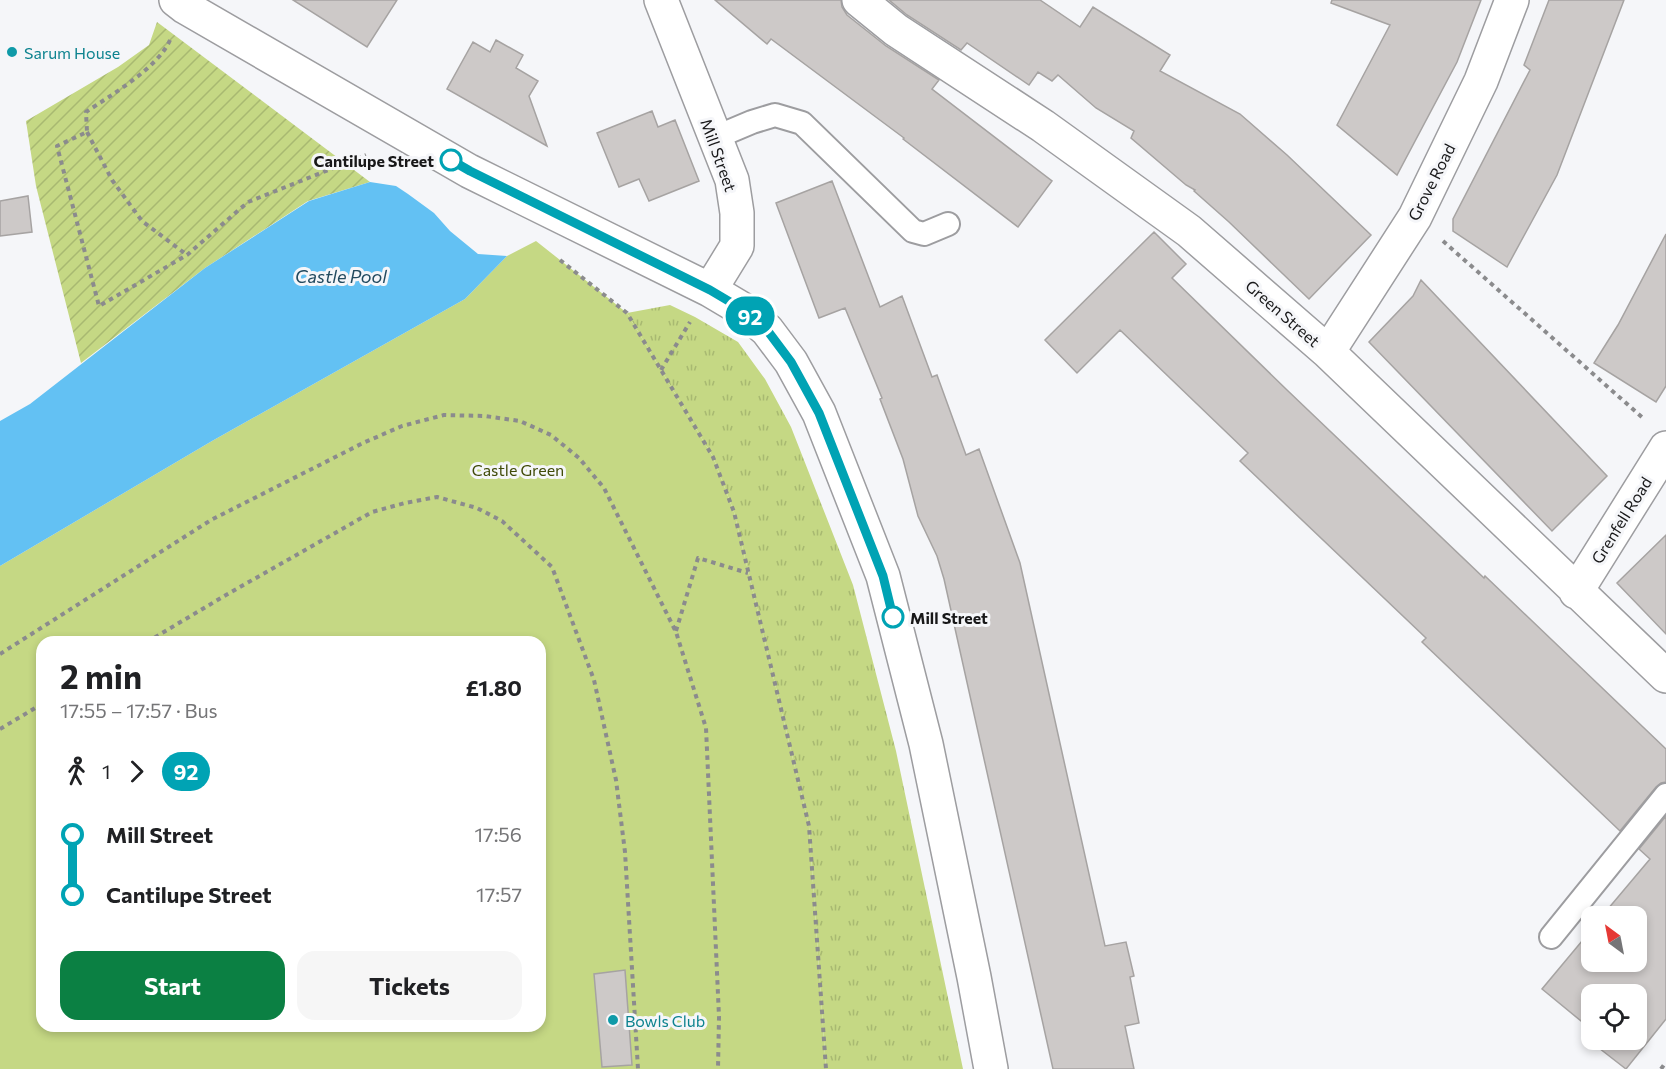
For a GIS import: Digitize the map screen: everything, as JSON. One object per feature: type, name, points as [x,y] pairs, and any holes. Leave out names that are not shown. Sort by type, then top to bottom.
[{"type":"street","name":"Mill Street","points":[[661,0],[732,180],[737,213],[737,246],[710,290]]},
{"type":"street","name":"Green Street","points":[[859,0],[896,30],[1043,126],[1189,231],[1328,352],[1666,676]]},
{"type":"street","name":"Grove Road","points":[[1328,352],[1415,217],[1481,81],[1512,0]]},
{"type":"street","points":[[180,3],[470,171],[710,290],[742,309],[767,330],[791,362],[819,413],[883,576],[926,744],[991,1069]]},
{"type":"street","name":"Grenfell Road","points":[[1576,592],[1657,435]]},
{"type":"lane","points":[[714,138],[775,115],[802,123],[913,231],[924,234],[948,224]]},
{"type":"lane","points":[[1551,937],[1666,795]]},
{"type":"path","points":[[180,3],[165,51],[132,81],[86,112],[87,132],[112,180],[142,221],[187,255]]},
{"type":"path","points":[[87,132],[57,146],[99,306],[187,255],[248,202],[364,156],[415,139]]},
{"type":"path","points":[[1415,217],[1657,435]]},
{"type":"path","points":[[554,255],[627,313],[713,457],[734,512],[809,826],[826,1069]]},
{"type":"path","points":[[661,370],[710,290]]},
{"type":"path","points":[[0,654],[211,520],[363,443],[402,426],[444,416],[485,416],[520,422],[551,435],[579,458],[604,488],[676,632],[706,728],[719,1017],[718,1069]]},
{"type":"path","points":[[157,636],[372,513],[405,503],[437,497],[477,508],[502,521],[552,567],[594,680],[616,780],[625,852],[638,1069]]},
{"type":"path","points":[[676,632],[698,558],[748,573]]},
{"type":"path","points":[[0,729],[36,708]]},
{"type":"path","points":[[1661,1069],[1666,1062]]},
{"type":"green space","points":[[157,22],[370,182],[308,201],[205,268],[81,363],[36,186],[26,121],[118,67],[149,45]]},
{"type":"green space","name":"Castle Green","points":[[536,241],[627,313],[713,457],[734,512],[809,826],[826,1069],[0,1069],[0,566],[212,441],[465,299],[507,256]]},
{"type":"green space","points":[[670,305],[738,342],[765,379],[791,427],[853,585],[896,751],[963,1069],[826,1069],[809,826],[734,512],[713,457],[627,313]]},
{"type":"water","name":"Castle Pool","points":[[370,182],[396,186],[434,213],[450,231],[478,254],[507,256],[465,299],[212,441],[0,566],[0,421],[30,404],[205,268],[309,201]]},
{"type":"building","points":[[293,0],[397,0],[367,47]]},
{"type":"building","points":[[715,0],[841,0],[847,15],[886,46],[939,80],[932,89],[1052,181],[1018,227],[771,39],[767,44]]},
{"type":"building","points":[[889,0],[1040,0],[1080,27],[1093,7],[1170,55],[1160,71],[1240,114],[1371,235],[1309,299],[1195,190],[1131,138],[1134,131],[1096,108],[1058,75],[1052,81],[1038,72],[1029,85],[967,43],[961,50],[907,15]]},
{"type":"building","points":[[1332,0],[1481,0],[1457,62],[1397,175],[1337,125],[1390,25],[1331,3]]},
{"type":"building","points":[[1549,0],[1624,0],[1557,175],[1507,267],[1453,231],[1453,219],[1530,70],[1524,65]]},
{"type":"building","points":[[496,40],[523,55],[516,68],[538,81],[529,96],[547,146],[447,89],[473,42],[490,52]]},
{"type":"building","points":[[652,111],[658,127],[675,120],[699,181],[649,201],[639,179],[619,187],[597,133]]},
{"type":"building","points":[[832,181],[880,307],[902,296],[932,377],[937,375],[966,455],[979,449],[1020,563],[1105,946],[1126,942],[1134,976],[1130,977],[1139,1023],[1125,1026],[1134,1069],[1053,1069],[937,556],[918,516],[903,459],[880,399],[882,398],[845,308],[819,318],[776,203]]},
{"type":"building","points":[[28,196],[32,232],[0,236],[0,201]]},
{"type":"building","points":[[1154,232],[1186,264],[1172,278],[1484,578],[1485,576],[1666,749],[1666,782],[1656,787],[1620,831],[1422,642],[1426,638],[1240,461],[1248,453],[1120,330],[1077,373],[1045,340]]},
{"type":"building","points":[[1666,234],[1666,386],[1656,402],[1594,363],[1618,325]]},
{"type":"building","points":[[1421,280],[1607,476],[1552,531],[1369,342],[1413,296]]},
{"type":"building","points":[[1666,535],[1666,634],[1617,583]]},
{"type":"building","points":[[1666,816],[1666,1019],[1647,1043],[1647,984],[1581,984],[1581,1021],[1542,989],[1581,942],[1581,972],[1647,972],[1647,906],[1610,906],[1650,859],[1639,849]]},
{"type":"building","name":"Bowls Club","points":[[625,970],[632,1065],[602,1067],[594,974]]},
{"type":"building","points":[[1601,1050],[1641,1050],[1626,1069]]},
{"type":"bus line","name":"92","points":[[451,160],[710,290],[742,309],[767,330],[791,362],[819,413],[883,576],[893,617]]},
{"type":"place","name":"Sarum House","points":[[12,52]]},
{"type":"place","name":"Cantilupe Street","points":[[451,160]]},
{"type":"place","name":"Mill Street","points":[[893,617]]},
{"type":"place","name":"Bowls Club","points":[[613,1020]]}]
